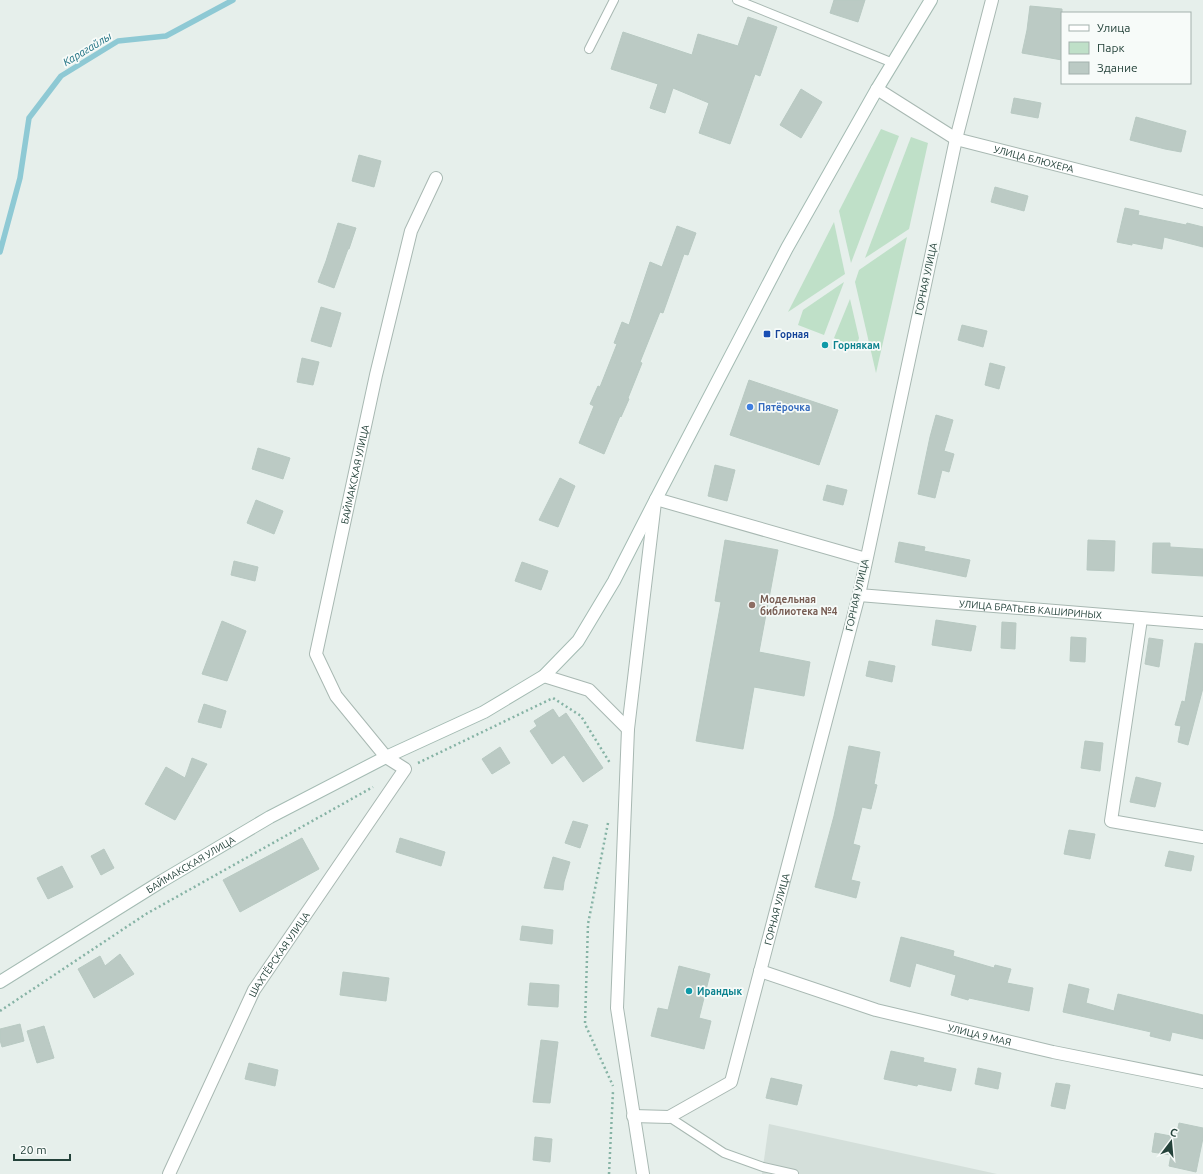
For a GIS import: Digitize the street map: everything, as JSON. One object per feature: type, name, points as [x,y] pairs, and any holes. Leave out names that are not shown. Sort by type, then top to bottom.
[{"type":"street","points":[[643,1174],[617,1008],[628,728],[656,499],[787,248],[877,89],[931,0]]},
{"type":"street","name":"ГОРНАЯ УЛИЦА","points":[[669,1117],[731,1082],[858,595],[956,139],[992,0]]},
{"type":"street","name":"УЛИЦА БЛЮХЕРА","points":[[877,89],[956,139],[1203,202]]},
{"type":"street","name":"БАЙМАКСКАЯ УЛИЦА","points":[[386,757],[336,696],[316,654],[376,375],[411,231],[436,178]]},
{"type":"street","points":[[656,499],[866,559]]},
{"type":"street","name":"БАЙМАКСКАЯ УЛИЦА","points":[[0,982],[162,881],[270,817],[386,757],[484,712],[544,676],[578,641],[614,581],[656,499]]},
{"type":"street","name":"УЛИЦА БРАТЬЕВ КАШИРИНЫХ","points":[[858,595],[1203,623]]},
{"type":"street","points":[[1141,619],[1111,821],[1203,837]]},
{"type":"street","points":[[544,676],[588,690],[628,728]]},
{"type":"street","points":[[386,757],[405,769]]},
{"type":"street","name":"ШАХТЁРСКАЯ УЛИЦА","points":[[169,1174],[254,990],[405,769]]},
{"type":"street","name":"УЛИЦА 9 МАЯ","points":[[760,971],[876,1010],[1053,1052],[1203,1082]]},
{"type":"street","points":[[633,1116],[669,1117]]},
{"type":"lane","points":[[589,49],[614,0]]},
{"type":"lane","points":[[737,0],[893,63]]},
{"type":"lane","points":[[669,1117],[724,1153],[763,1167],[794,1174]]},
{"type":"path","points":[[405,769],[553,698],[581,716],[614,768]]},
{"type":"path","points":[[0,1011],[146,914],[378,784]]},
{"type":"path","points":[[608,820],[588,924],[585,1024],[613,1087],[610,1174]]},
{"type":"shaded area","points":[[769,1124],[997,1174],[762,1174]]},
{"type":"green space","points":[[881,129],[899,136],[851,263],[839,211]]},
{"type":"green space","points":[[911,137],[928,143],[909,229],[865,258]]},
{"type":"green space","points":[[834,222],[845,274],[788,312]]},
{"type":"green space","points":[[907,237],[876,373],[855,282],[859,270]]},
{"type":"green space","points":[[844,282],[824,335],[798,325],[803,310]]},
{"type":"green space","points":[[850,299],[859,338],[856,348],[834,338]]},
{"type":"building","points":[[834,0],[865,0],[858,22],[830,13]]},
{"type":"building","points":[[1030,6],[1062,9],[1061,60],[1022,53]]},
{"type":"building","points":[[748,17],[777,27],[760,76],[755,74],[730,144],[699,133],[709,103],[673,88],[665,113],[650,108],[658,84],[611,69],[623,32],[692,55],[698,34],[738,46]]},
{"type":"building","points":[[801,89],[822,102],[801,138],[780,125]]},
{"type":"building","points":[[1014,98],[1041,103],[1038,118],[1011,113]]},
{"type":"building","points":[[1136,117],[1186,131],[1181,152],[1130,140]]},
{"type":"building","points":[[359,155],[381,161],[374,187],[352,181]]},
{"type":"building","points":[[995,187],[1028,196],[1024,211],[991,202]]},
{"type":"building","points":[[1125,208],[1139,211],[1138,215],[1203,227],[1203,247],[1164,237],[1162,249],[1132,243],[1132,245],[1117,242]]},
{"type":"building","points":[[338,223],[356,228],[334,288],[318,282]]},
{"type":"building","points":[[677,226],[696,233],[688,255],[684,254],[663,313],[660,312],[640,362],[642,363],[628,398],[629,399],[604,454],[579,443],[594,406],[590,404],[598,386],[600,387],[617,344],[614,343],[622,322],[629,325],[650,262],[662,267]]},
{"type":"building","points":[[321,307],[341,313],[331,347],[311,341]]},
{"type":"building","points":[[962,325],[987,331],[983,347],[958,340]]},
{"type":"building","points":[[302,358],[319,362],[313,385],[297,382]]},
{"type":"building","points":[[990,363],[1005,367],[999,389],[985,385]]},
{"type":"building","points":[[749,380],[838,410],[819,465],[730,435]]},
{"type":"building","points":[[936,415],[953,420],[944,451],[954,454],[949,472],[942,470],[935,498],[918,494]]},
{"type":"building","points":[[258,448],[290,458],[283,479],[252,469]]},
{"type":"building","points":[[715,465],[735,470],[727,501],[708,496]]},
{"type":"building","points":[[560,478],[575,486],[558,527],[539,520]]},
{"type":"building","points":[[827,485],[847,490],[843,505],[823,500]]},
{"type":"building","points":[[256,500],[283,511],[274,534],[247,523]]},
{"type":"building","points":[[725,540],[778,550],[759,652],[810,662],[804,696],[754,687],[743,749],[696,741],[721,602],[715,601]]},
{"type":"building","points":[[1088,540],[1115,541],[1114,571],[1087,570]]},
{"type":"building","points":[[899,542],[925,547],[924,551],[970,560],[966,577],[895,562]]},
{"type":"building","points":[[1153,543],[1170,543],[1170,547],[1203,549],[1203,576],[1152,573]]},
{"type":"building","points":[[234,561],[258,567],[255,581],[231,575]]},
{"type":"building","points":[[522,562],[548,571],[541,590],[515,581]]},
{"type":"building","points":[[936,620],[976,626],[971,651],[932,645]]},
{"type":"building","points":[[222,621],[246,631],[227,681],[202,674]]},
{"type":"building","points":[[1002,622],[1016,623],[1015,649],[1001,648]]},
{"type":"building","points":[[1071,637],[1086,638],[1085,662],[1070,661]]},
{"type":"building","points":[[1149,638],[1163,640],[1159,667],[1145,664]]},
{"type":"building","points":[[1195,643],[1203,644],[1203,688],[1188,745],[1178,742],[1181,726],[1175,725],[1182,701],[1185,702]]},
{"type":"building","points":[[869,661],[895,666],[892,682],[866,676]]},
{"type":"building","points":[[204,704],[226,711],[221,728],[198,722]]},
{"type":"building","points":[[553,709],[559,718],[566,713],[603,768],[583,782],[564,755],[552,764],[530,731],[537,726],[534,721]]},
{"type":"building","points":[[1085,741],[1103,743],[1100,771],[1081,768]]},
{"type":"building","points":[[849,746],[880,752],[874,784],[877,785],[871,809],[862,807],[853,844],[860,846],[851,880],[860,882],[856,898],[815,887],[834,816]]},
{"type":"building","points":[[500,747],[510,763],[492,774],[482,759]]},
{"type":"building","points":[[192,758],[207,764],[175,820],[145,804],[166,767],[185,778]]},
{"type":"building","points":[[1136,777],[1161,783],[1155,807],[1130,802]]},
{"type":"building","points":[[573,821],[588,825],[580,848],[565,843]]},
{"type":"building","points":[[1069,830],[1095,834],[1090,859],[1064,854]]},
{"type":"building","points":[[302,838],[319,869],[240,912],[223,880]]},
{"type":"building","points":[[400,838],[445,852],[441,866],[396,852]]},
{"type":"building","points":[[104,849],[114,868],[101,875],[91,856]]},
{"type":"building","points":[[1169,851],[1194,856],[1191,871],[1165,866]]},
{"type":"building","points":[[553,857],[570,862],[563,890],[544,888]]},
{"type":"building","points":[[62,866],[73,887],[48,899],[37,878]]},
{"type":"building","points":[[522,926],[553,930],[552,944],[520,940]]},
{"type":"building","points":[[901,937],[954,951],[953,956],[994,968],[995,965],[1011,969],[1007,983],[1033,988],[1029,1011],[969,998],[968,1000],[951,995],[956,975],[916,963],[910,987],[890,981]]},
{"type":"building","points":[[120,954],[134,974],[94,998],[78,969],[100,956],[105,966]]},
{"type":"building","name":"Ирандык","points":[[679,966],[710,974],[699,1018],[711,1021],[704,1049],[651,1036],[658,1008],[668,1010]]},
{"type":"building","points":[[343,972],[389,978],[386,1001],[340,995]]},
{"type":"building","points":[[530,983],[559,985],[558,1007],[528,1005]]},
{"type":"building","points":[[1069,984],[1089,989],[1086,1003],[1114,1011],[1118,994],[1203,1015],[1203,1039],[1172,1032],[1170,1041],[1150,1036],[1151,1032],[1063,1012]]},
{"type":"building","points":[[20,1024],[24,1041],[2,1047],[0,1040],[0,1029]]},
{"type":"building","points":[[44,1026],[54,1058],[37,1063],[27,1031]]},
{"type":"building","points":[[541,1040],[558,1042],[550,1103],[533,1102]]},
{"type":"building","points":[[891,1051],[924,1058],[923,1062],[956,1069],[951,1091],[884,1079]]},
{"type":"building","points":[[249,1063],[278,1070],[275,1086],[245,1079]]},
{"type":"building","points":[[978,1068],[1001,1073],[998,1089],[975,1084]]},
{"type":"building","points":[[771,1078],[802,1085],[797,1105],[766,1098]]},
{"type":"building","points":[[1056,1083],[1070,1085],[1065,1109],[1051,1106]]},
{"type":"building","points":[[1179,1123],[1203,1128],[1203,1138],[1196,1172],[1169,1166],[1171,1155],[1152,1152],[1155,1133],[1176,1137]]},
{"type":"building","points":[[535,1137],[552,1139],[550,1162],[533,1160]]},
{"type":"waterway","name":"Карагайлы","points":[[0,252],[20,178],[29,118],[61,76],[118,41],[166,36],[233,0]]},
{"type":"place","name":"Горная","points":[[767,334]]},
{"type":"place","name":"Горнякам","points":[[825,345]]},
{"type":"place","name":"Пятёрочка","points":[[750,407]]},
{"type":"place","name":"Модельная библиотека №4","points":[[752,605]]},
{"type":"place","name":"Ирандык","points":[[689,991]]}]
